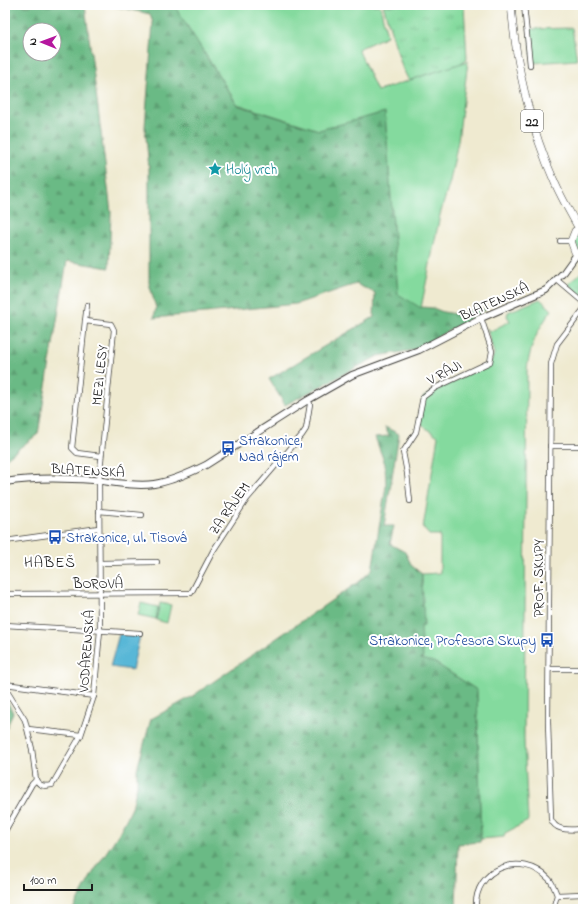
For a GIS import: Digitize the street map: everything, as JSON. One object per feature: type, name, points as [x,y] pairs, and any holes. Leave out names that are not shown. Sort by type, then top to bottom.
[{"type":"main road","name":"22","points":[[511,5],[517,58],[533,124],[555,182],[581,228],[573,234],[571,241]]},
{"type":"main road","points":[[571,241],[572,248],[580,255]]},
{"type":"street","points":[[524,5],[530,65]]},
{"type":"street","points":[[560,241],[571,241]]},
{"type":"street","name":"BLATENSKÁ","points":[[5,482],[30,479],[98,481],[134,485],[154,484],[206,466],[308,400],[352,375],[408,355],[481,318],[540,293],[558,280],[580,255]]},
{"type":"street","points":[[558,280],[583,302]]},
{"type":"street","name":"MEZI LESY","points":[[87,305],[72,448],[78,453],[101,456]]},
{"type":"street","name":"PROF. SKUPY","points":[[583,310],[564,334],[554,353],[551,364],[548,669],[551,820],[554,826],[559,828],[583,829]]},
{"type":"street","name":"V RÁJI","points":[[410,501],[403,452],[416,432],[422,399],[435,388],[490,362],[492,351],[481,318]]},
{"type":"street","name":"MEZI LESY","points":[[85,321],[110,324],[114,330],[98,481]]},
{"type":"street","name":"ZA RÁJEM","points":[[191,593],[213,551],[247,499],[306,429],[310,404],[308,400]]},
{"type":"street","points":[[550,446],[583,446]]},
{"type":"street","name":"VODÁRENSKÁ","points":[[36,780],[39,784],[45,786],[52,785],[81,735],[94,696],[100,631],[98,481]]},
{"type":"street","points":[[99,511],[142,515]]},
{"type":"street","points":[[5,541],[99,528]]},
{"type":"street","points":[[100,563],[158,562]]},
{"type":"street","name":"BOROVÁ","points":[[5,594],[191,593]]},
{"type":"street","points":[[5,625],[116,632],[140,632]]},
{"type":"street","points":[[548,669],[583,669]]},
{"type":"street","points":[[5,684],[94,696]]},
{"type":"street","points":[[5,688],[25,720],[28,729],[36,780],[5,831]]},
{"type":"street","points":[[28,729],[81,735]]},
{"type":"street","points":[[476,909],[478,892],[486,877],[492,872],[508,866],[527,867],[549,879],[557,895],[553,909]]},
{"type":"street","points":[[557,895],[583,894]]},
{"type":"green space","points":[[5,5],[85,5],[111,212],[109,268],[67,261],[38,434],[5,459]]},
{"type":"green space","points":[[108,5],[174,5],[237,105],[319,130],[385,112],[398,294],[421,307],[433,308],[443,312],[456,314],[474,309],[487,309],[414,350],[378,356],[285,405],[269,379],[374,317],[375,293],[356,284],[296,304],[154,318],[156,308],[149,283],[149,168],[145,127],[153,23],[150,14]]},
{"type":"green space","points":[[174,5],[380,5],[387,36],[358,49],[377,91],[468,61],[458,141],[450,181],[440,215],[421,308],[398,294],[385,112],[319,130],[237,104]]},
{"type":"green space","points":[[383,5],[464,5],[467,59],[458,65],[409,81],[402,67]]},
{"type":"green space","points":[[572,28],[577,60],[533,63],[529,29]]},
{"type":"green space","points":[[581,232],[583,232],[583,253],[578,250],[574,240]]},
{"type":"green space","points":[[583,271],[583,296],[582,296],[568,284]]},
{"type":"green space","points":[[540,299],[552,310],[535,338],[527,369],[524,739],[528,821],[505,833],[504,837],[481,839],[477,690],[434,662],[420,659],[423,658],[421,627],[424,626],[422,574],[440,573],[440,535],[429,535],[423,528],[438,436],[420,424],[423,397],[491,362],[494,354],[487,328],[489,332],[510,321],[507,316],[508,312]]},
{"type":"green space","points":[[385,427],[399,434],[384,526],[394,526],[390,544],[405,552],[412,566],[422,574],[424,626],[421,642],[423,658],[434,662],[477,690],[481,839],[480,842],[458,844],[456,909],[73,909],[94,871],[119,833],[132,808],[137,785],[137,769],[151,719],[191,697],[360,581],[372,570],[386,486],[385,464],[375,437],[389,436]]},
{"type":"green space","points":[[141,603],[158,607],[156,619],[138,615]]},
{"type":"green space","points":[[160,603],[171,605],[167,623],[156,620]]},
{"type":"green space","points":[[5,696],[13,713],[5,731]]},
{"type":"water","points":[[119,634],[140,636],[132,670],[110,667]]},
{"type":"place","name":"Holý vrch","points":[[215,169]]},
{"type":"place","name":"Strakonice, Nad rájem","points":[[228,448]]},
{"type":"place","name":"Strakonice, ul. Tisová","points":[[55,537]]},
{"type":"place","name":"Strakonice, Profesora Skupy","points":[[547,640]]},
{"type":"district","name":"HABEŠ","points":[[50,562]]}]
